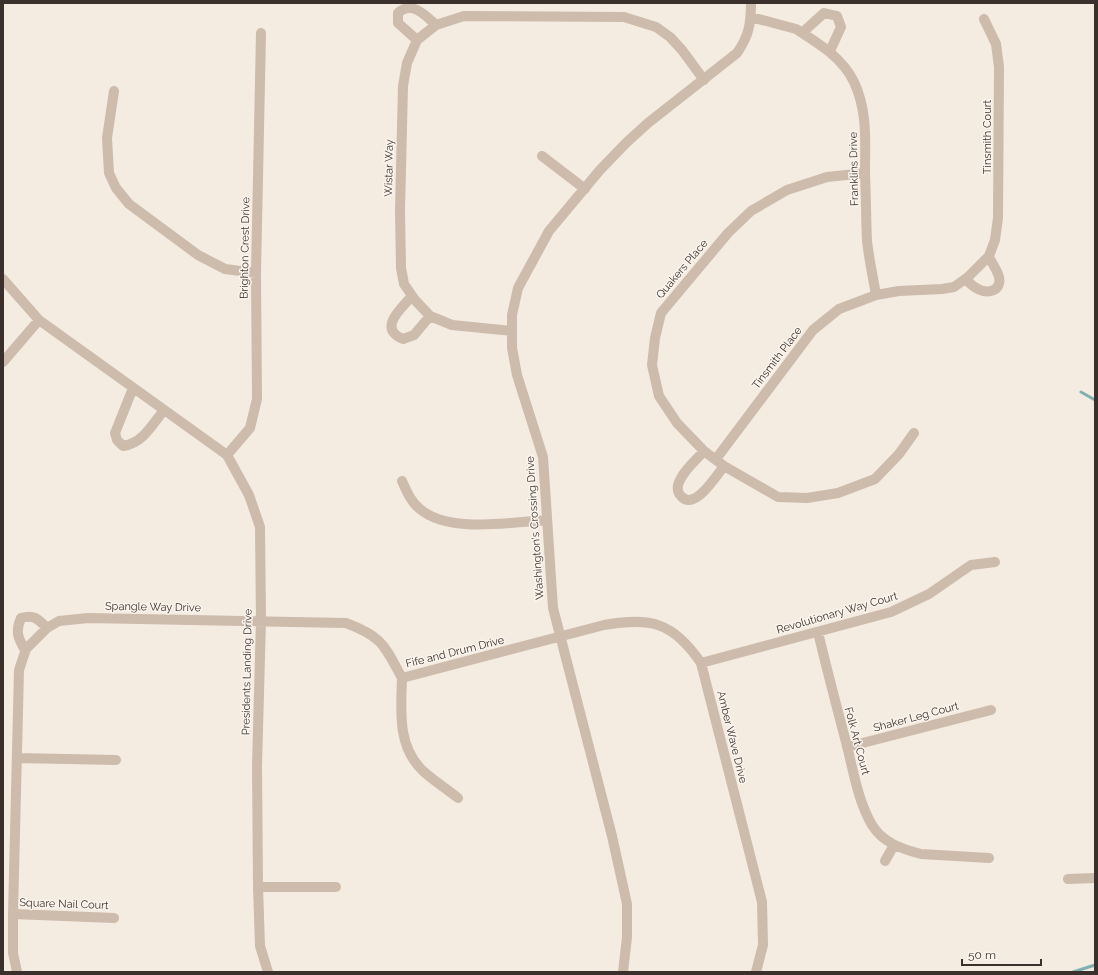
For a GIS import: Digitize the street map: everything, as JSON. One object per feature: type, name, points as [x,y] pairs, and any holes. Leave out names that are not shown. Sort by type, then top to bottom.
[{"type":"street","name":"Washington's Crossing Drive","points":[[623,972],[627,937],[627,904],[612,836],[553,608],[543,457],[517,375],[512,348],[512,315],[518,288],[549,231],[626,143],[648,123],[737,53],[747,39],[751,17],[751,3]]},
{"type":"street","points":[[417,40],[398,23],[398,13],[408,8],[416,8],[436,25]]},
{"type":"street","points":[[802,33],[824,13],[837,16],[840,27],[830,51]]},
{"type":"street","name":"Wistar Way","points":[[512,331],[452,325],[430,316],[412,296],[404,284],[401,268],[400,210],[402,86],[407,63],[417,40],[436,25],[464,16],[624,17],[656,27],[670,37],[682,50],[704,80]]},
{"type":"street","name":"Franklins Drive","points":[[751,17],[796,29],[830,51],[853,81],[860,99],[866,134],[865,172],[868,243],[876,295]]},
{"type":"street","name":"Tinsmith Court","points":[[876,295],[899,291],[954,287],[965,279],[988,257],[995,240],[998,218],[999,67],[996,44],[984,19]]},
{"type":"street","name":"Brighton Crest Drive","points":[[227,455],[250,428],[257,399],[256,273],[261,33]]},
{"type":"street","points":[[114,91],[107,138],[110,173],[116,188],[129,204],[198,255],[224,269],[256,273]]},
{"type":"street","points":[[542,156],[585,189]]},
{"type":"street","name":"Quakers Place","points":[[865,172],[827,177],[787,190],[751,211],[728,233],[661,313],[655,338],[652,365],[659,396],[676,423],[704,451],[724,466],[778,497],[807,498],[838,493],[875,479],[899,454],[914,433]]},
{"type":"street","points":[[965,279],[978,289],[989,291],[996,290],[998,287],[999,278],[988,257]]},
{"type":"street","name":"Presidents Landing Drive","points":[[3,279],[39,320],[227,455],[249,495],[260,527],[261,620],[257,766],[258,887],[260,946],[268,972]]},
{"type":"street","name":"Tinsmith Place","points":[[716,459],[813,330],[839,309],[876,295]]},
{"type":"street","points":[[412,296],[392,319],[392,327],[396,336],[404,339],[414,335],[430,316]]},
{"type":"street","points":[[3,362],[39,320]]},
{"type":"street","points":[[133,388],[115,433],[117,440],[124,446],[141,439],[164,410]]},
{"type":"street","points":[[704,451],[683,475],[678,491],[684,499],[690,500],[698,496],[712,483],[724,466]]},
{"type":"street","points":[[402,481],[410,498],[421,510],[436,518],[452,523],[479,524],[547,520]]},
{"type":"street","name":"Revolutionary Way Court","points":[[700,663],[891,612],[929,594],[971,565],[995,562]]},
{"type":"street","points":[[25,650],[18,638],[17,627],[21,618],[29,616],[36,617],[47,628]]},
{"type":"street","name":"Spangle Way Drive","points":[[17,972],[13,953],[13,914],[19,670],[25,650],[47,628],[59,621],[88,618],[261,620]]},
{"type":"street","name":"Fife and Drum Drive","points":[[261,620],[346,623],[367,631],[379,640],[387,650],[402,678],[560,637]]},
{"type":"street","name":"Amber Wave Drive","points":[[560,637],[621,622],[647,622],[661,625],[671,631],[690,648],[700,663],[762,902],[763,945],[756,972]]},
{"type":"street","name":"Folk Art Court","points":[[818,632],[859,794],[872,826],[883,838],[898,848],[921,854],[988,858]]},
{"type":"street","points":[[402,678],[401,720],[408,752],[423,771],[458,798]]},
{"type":"street","name":"Shaker Leg Court","points":[[847,747],[991,710]]},
{"type":"street","points":[[17,758],[116,760]]},
{"type":"street","points":[[885,862],[894,845]]},
{"type":"street","points":[[1068,879],[1095,878]]},
{"type":"street","points":[[258,887],[336,887]]},
{"type":"street","name":"Square Nail Court","points":[[13,914],[114,918]]},
{"type":"waterway","points":[[1081,392],[1095,400]]},
{"type":"waterway","points":[[1073,972],[1095,965]]}]
